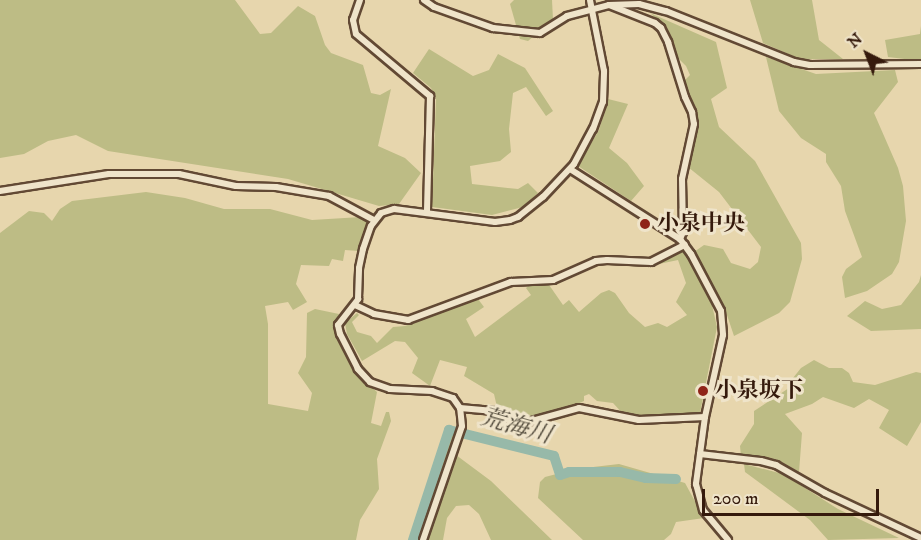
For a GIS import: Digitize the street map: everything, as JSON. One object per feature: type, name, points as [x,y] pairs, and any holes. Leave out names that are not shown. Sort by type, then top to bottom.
[{"type":"street","points":[[360,0],[353,20],[356,34],[430,96],[427,212]]},
{"type":"street","points":[[424,0],[435,7],[493,28],[540,33],[567,16],[609,4],[630,3],[652,7],[794,62],[810,65],[921,64]]},
{"type":"street","points":[[423,540],[462,426],[460,408],[448,396],[422,389],[390,389],[367,379],[358,369],[338,329],[340,319],[355,305],[361,259],[374,220],[386,210],[427,212],[495,222],[510,220],[518,217],[543,197],[570,169],[593,129],[603,102],[604,71],[590,0]]},
{"type":"street","points":[[609,4],[661,28],[692,112],[694,124],[682,179],[680,239]]},
{"type":"street","points":[[570,169],[680,239],[686,245],[716,298],[724,322],[705,417],[697,495],[703,510],[728,540]]},
{"type":"street","points":[[0,191],[109,174],[179,174],[236,186],[276,187],[329,196],[374,220]]},
{"type":"street","points":[[355,305],[374,314],[408,320],[511,282],[553,280],[596,261],[651,262],[686,245]]},
{"type":"street","points":[[460,408],[497,411],[510,421],[521,424],[579,408],[639,420],[705,417]]},
{"type":"street","points":[[700,454],[776,465],[843,502],[921,538]]},
{"type":"shaded area","points":[[0,0],[235,0],[260,34],[271,33],[298,6],[315,16],[325,45],[331,53],[363,65],[371,93],[380,95],[391,89],[378,146],[405,158],[421,173],[399,204],[379,206],[288,179],[108,151],[76,135],[48,141],[24,154],[0,158]]},
{"type":"shaded area","points":[[514,0],[552,0],[553,20],[528,41],[520,39],[510,4]]},
{"type":"shaded area","points":[[750,0],[812,0],[819,40],[843,59],[800,59],[763,43]]},
{"type":"shaded area","points":[[650,13],[716,42],[727,88],[711,99],[719,127],[755,161],[801,243],[802,259],[790,302],[779,313],[734,336],[724,306],[694,252],[704,245],[723,249],[731,263],[750,269],[758,262],[761,247],[719,192],[683,163],[691,120],[681,84],[690,75],[686,66],[678,58],[660,22]]},
{"type":"shaded area","points":[[921,26],[921,61],[888,57],[885,40],[920,34]]},
{"type":"shaded area","points":[[429,49],[473,76],[489,70],[498,54],[525,68],[553,111],[546,116],[526,87],[513,93],[509,129],[511,152],[500,161],[470,166],[472,184],[518,189],[528,183],[538,193],[523,207],[492,215],[432,207],[436,99],[431,88],[413,73]]},
{"type":"shaded area","points":[[766,57],[816,74],[895,70],[898,82],[874,113],[898,168],[903,186],[906,221],[899,262],[892,274],[867,291],[845,298],[842,277],[846,269],[862,257],[845,211],[841,186],[826,162],[826,154],[801,138],[779,111]]},
{"type":"shaded area","points":[[608,99],[628,104],[609,148],[627,163],[644,186],[631,201],[578,166],[599,130]]},
{"type":"shaded area","points":[[146,192],[185,198],[224,209],[270,209],[312,220],[361,217],[367,222],[359,251],[345,250],[343,261],[332,259],[329,266],[301,265],[296,284],[307,302],[293,310],[288,302],[265,306],[268,324],[268,404],[308,411],[312,393],[298,373],[306,357],[307,313],[315,309],[339,314],[335,330],[354,371],[377,392],[371,423],[381,426],[386,412],[389,412],[391,421],[377,459],[379,489],[360,520],[356,540],[0,540],[0,233],[29,211],[44,213],[52,221],[60,209],[72,201]]},
{"type":"shaded area","points":[[679,251],[685,253],[712,305],[717,327],[700,413],[638,418],[625,416],[613,403],[597,401],[589,394],[584,396],[584,401],[566,409],[517,421],[497,407],[494,394],[464,376],[467,367],[440,360],[430,386],[412,373],[418,358],[405,342],[395,341],[362,361],[347,334],[345,323],[357,313],[359,315],[352,322],[357,332],[371,336],[377,343],[393,327],[405,326],[478,299],[484,307],[466,319],[475,337],[531,295],[526,288],[533,282],[547,282],[563,305],[569,300],[579,312],[601,293],[609,290],[615,293],[629,313],[645,327],[658,323],[667,327],[687,315],[676,302],[686,283],[678,260],[659,264],[658,261]]},
{"type":"shaded area","points":[[921,275],[921,329],[871,331],[847,316],[865,301],[882,309],[901,305],[919,282]]},
{"type":"shaded area","points":[[814,360],[829,368],[842,368],[849,373],[853,382],[875,385],[916,372],[921,373],[921,422],[907,446],[879,428],[889,410],[869,399],[854,408],[823,397],[812,404],[785,414],[802,433],[799,472],[771,460],[741,456],[740,446],[754,424],[754,411],[792,386],[793,378],[801,368]]},
{"type":"shaded area","points":[[450,432],[454,433],[420,540],[413,540],[433,474]]},
{"type":"shaded area","points":[[456,455],[491,481],[552,540],[491,540],[479,514],[469,505],[456,506],[447,518],[443,540],[427,540]]},
{"type":"shaded area","points":[[619,464],[685,483],[704,518],[676,522],[671,534],[664,540],[583,540],[538,498],[540,482],[545,477],[576,469]]},
{"type":"shaded area","points":[[744,464],[783,474],[838,509],[899,538],[828,540],[810,520],[745,472]]},
{"type":"waterway","name":"荒海川","points":[[413,540],[449,430],[554,456],[560,475],[569,472],[620,472],[646,478],[676,479]]},
{"type":"place","name":"小泉中央","points":[[645,224]]},
{"type":"place","name":"小泉坂下","points":[[703,391]]}]
